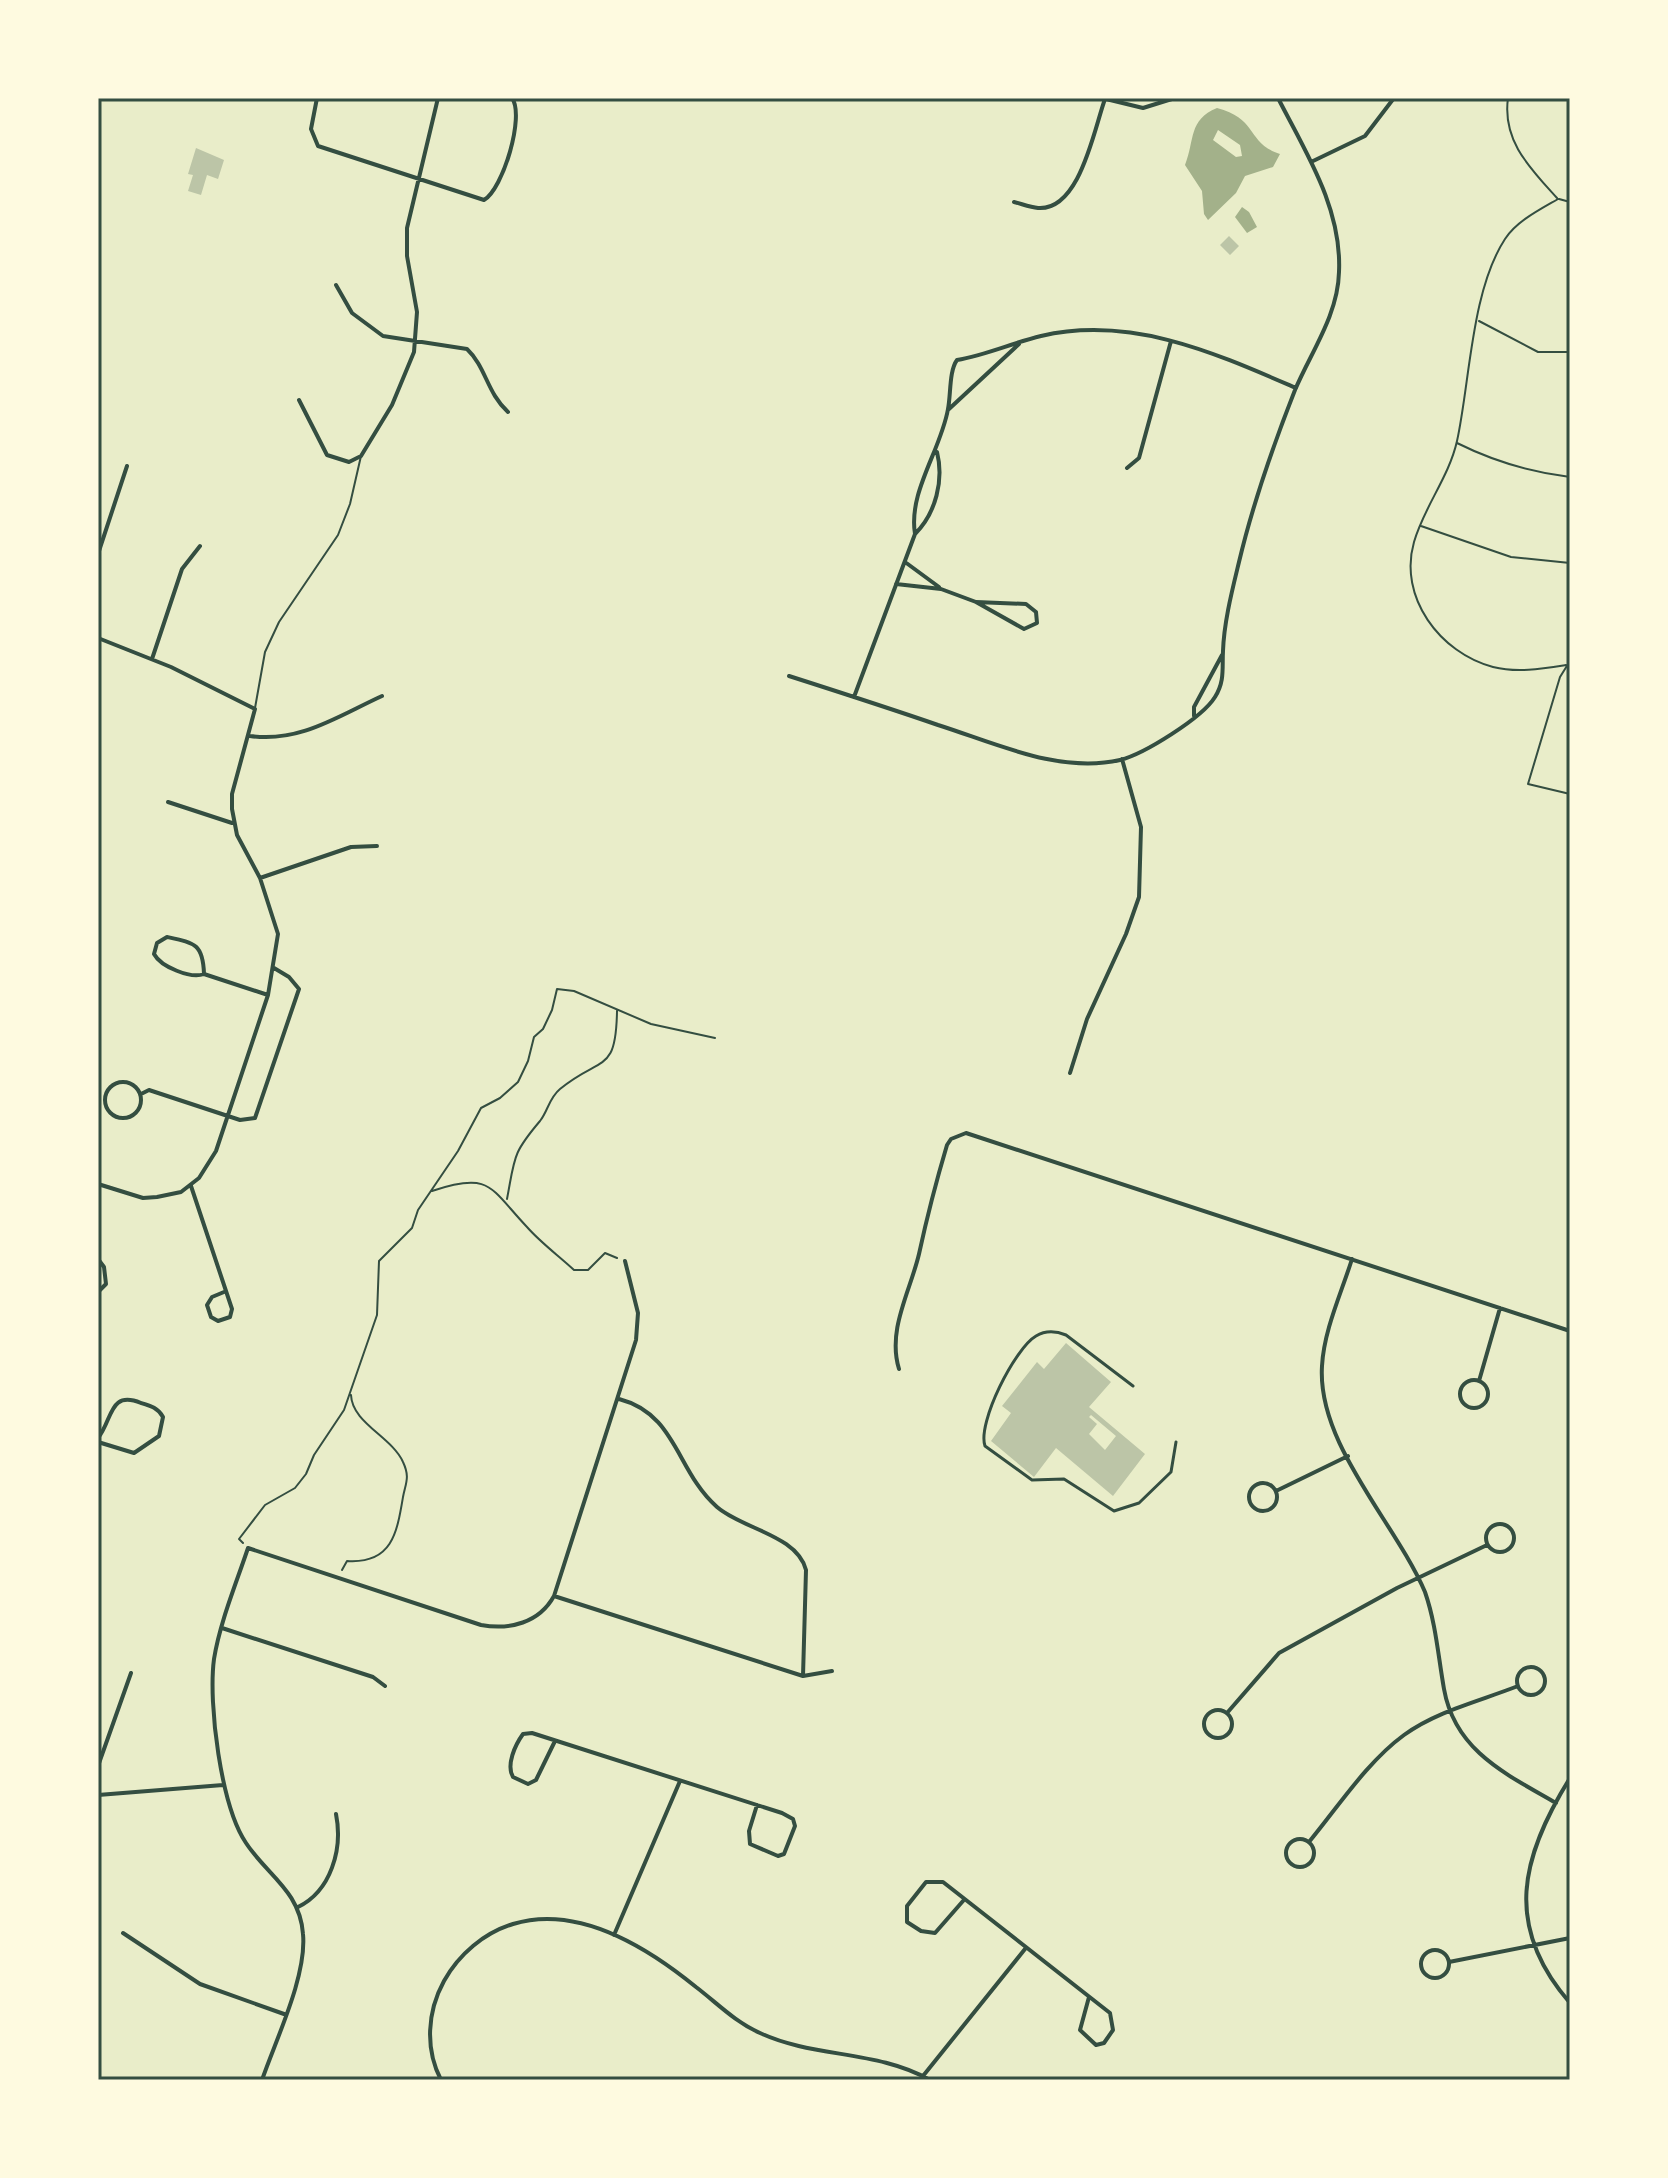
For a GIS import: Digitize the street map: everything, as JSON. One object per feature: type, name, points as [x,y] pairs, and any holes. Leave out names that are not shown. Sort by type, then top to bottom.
[{"type":"street","points":[[317,98],[311,129],[315,142],[334,154],[486,199],[496,190],[516,126],[519,109],[513,99]]},
{"type":"street","points":[[299,400],[327,455],[349,462],[361,456],[403,385],[415,343],[417,301],[406,243],[417,178],[438,98]]},
{"type":"street","points":[[1014,202],[1040,208],[1054,205],[1071,191],[1104,98],[1143,108],[1175,98]]},
{"type":"street","points":[[1194,716],[1194,707],[1222,655],[1233,587],[1249,522],[1296,388],[1334,305],[1339,273],[1334,219],[1311,162],[1278,98]]},
{"type":"street","points":[[1311,162],[1365,136],[1394,98]]},
{"type":"street","points":[[336,285],[343,303],[363,324],[383,336],[467,349],[477,362],[493,399],[508,412]]},
{"type":"street","points":[[915,534],[913,520],[927,467],[937,452],[957,360],[1021,342],[1099,329],[1139,333],[1171,341],[1296,388]]},
{"type":"street","points":[[1127,468],[1139,458],[1171,341]]},
{"type":"street","points":[[948,411],[1021,342]]},
{"type":"street","points":[[854,697],[915,534],[928,521],[941,468],[937,452]]},
{"type":"street","points":[[98,554],[127,466]]},
{"type":"street","points":[[152,659],[182,569],[200,546]]},
{"type":"street","points":[[904,562],[941,589]]},
{"type":"street","points":[[896,584],[941,589],[976,602],[1014,626],[1030,629],[1037,623],[1036,612],[1026,604],[976,602]]},
{"type":"street","points":[[98,638],[152,659],[255,709],[232,794],[232,823],[242,848],[260,878],[278,934],[268,995],[212,1160],[191,1186],[174,1194],[143,1198],[98,1184]]},
{"type":"street","points":[[789,676],[1048,759],[1092,763],[1122,759],[1156,743],[1207,707],[1220,686],[1225,663],[1222,655]]},
{"type":"street","points":[[250,736],[293,737],[382,696]]},
{"type":"street","points":[[1070,1073],[1087,1019],[1126,934],[1139,897],[1141,827],[1122,759]]},
{"type":"street","points":[[168,802],[232,823]]},
{"type":"street","points":[[260,878],[351,847],[377,846]]},
{"type":"street","points":[[204,974],[203,954],[197,947],[167,937],[157,943],[154,954],[160,963],[268,995]]},
{"type":"street","points":[[141,1094],[149,1090],[247,1121],[255,1118],[299,989],[296,983],[274,968]]},
{"type":"street","points":[[120,1082],[132,1084],[141,1094],[138,1110],[129,1117],[112,1114],[105,1104],[106,1093],[120,1082]]},
{"type":"street","points":[[899,1369],[894,1347],[896,1332],[919,1253],[924,1218],[947,1145],[959,1134],[972,1134],[1570,1331]]},
{"type":"street","points":[[191,1186],[232,1313],[218,1321],[211,1317],[207,1305],[212,1297],[224,1292]]},
{"type":"street","points":[[98,1259],[106,1277],[106,1284],[98,1292]]},
{"type":"street","points":[[1352,1259],[1326,1341],[1322,1374],[1329,1418],[1418,1577],[1435,1623],[1450,1712],[1478,1754],[1556,1803]]},
{"type":"street","points":[[262,2080],[302,1957],[304,1935],[298,1907],[284,1885],[245,1842],[233,1820],[223,1785],[214,1660],[248,1548],[493,1627],[534,1618],[548,1607],[554,1596],[638,1327],[633,1287],[625,1261]]},
{"type":"street","points":[[1479,1381],[1500,1308]]},
{"type":"street","points":[[1133,1386],[1066,1335],[1058,1332],[1039,1334],[1022,1348],[993,1401],[982,1439],[985,1446],[1032,1480],[1064,1479],[1114,1511],[1139,1503],[1171,1472],[1176,1442]]},
{"type":"street","points":[[1479,1381],[1488,1392],[1486,1401],[1479,1407],[1469,1407],[1460,1397],[1461,1389],[1466,1382],[1479,1381]]},
{"type":"street","points":[[618,1399],[638,1404],[656,1418],[700,1488],[720,1510],[800,1555],[806,1570],[803,1676]]},
{"type":"street","points":[[119,1400],[135,1400],[156,1408],[163,1417],[159,1436],[134,1453],[98,1440],[112,1406],[119,1400]]},
{"type":"street","points":[[1276,1491],[1348,1456]]},
{"type":"street","points":[[1269,1484],[1276,1491],[1276,1504],[1269,1510],[1259,1510],[1249,1496],[1256,1485],[1269,1484]]},
{"type":"street","points":[[1505,1525],[1512,1532],[1512,1545],[1505,1551],[1495,1552],[1487,1545],[1487,1533],[1492,1526],[1505,1525]]},
{"type":"street","points":[[1227,1713],[1279,1653],[1418,1577],[1487,1545]]},
{"type":"street","points":[[554,1596],[803,1676],[832,1671]]},
{"type":"street","points":[[222,1628],[373,1677],[385,1686]]},
{"type":"street","points":[[1536,1668],[1543,1674],[1543,1688],[1536,1694],[1526,1694],[1518,1686],[1518,1676],[1523,1669],[1536,1668]]},
{"type":"street","points":[[98,1766],[131,1673]]},
{"type":"street","points":[[1309,1842],[1393,1744],[1425,1722],[1518,1686]]},
{"type":"street","points":[[1219,1710],[1227,1713],[1232,1722],[1231,1731],[1219,1738],[1210,1735],[1205,1727],[1207,1715],[1219,1710]]},
{"type":"street","points":[[555,1741],[536,1780],[528,1784],[513,1777],[510,1767],[523,1734],[532,1733],[757,1805],[793,1819],[795,1826],[784,1854],[778,1856],[750,1844],[749,1831],[757,1805]]},
{"type":"street","points":[[1570,1778],[1534,1844],[1526,1877],[1526,1911],[1534,1944],[1546,1970],[1570,2003]]},
{"type":"street","points":[[614,1935],[680,1781]]},
{"type":"street","points":[[98,1795],[223,1785]]},
{"type":"street","points":[[298,1907],[313,1899],[324,1886],[339,1838],[336,1814]]},
{"type":"street","points":[[1301,1839],[1309,1842],[1314,1850],[1312,1860],[1305,1866],[1291,1864],[1286,1856],[1289,1844],[1301,1839]]},
{"type":"street","points":[[963,1901],[935,1933],[921,1931],[907,1922],[907,1906],[931,1880],[943,1882],[963,1901],[1089,1997],[1113,2017],[1113,2030],[1104,2043],[1096,2045],[1080,2030],[1089,1997]]},
{"type":"street","points":[[441,2080],[430,2046],[432,2014],[446,1978],[472,1946],[503,1928],[539,1919],[580,1923],[614,1935],[677,1972],[736,2020],[759,2033],[784,2042],[898,2066],[930,2080]]},
{"type":"street","points":[[123,1933],[200,1984],[285,2014]]},
{"type":"street","points":[[1449,1962],[1570,1938]]},
{"type":"street","points":[[923,2076],[1025,1949]]},
{"type":"street","points":[[1432,1951],[1444,1954],[1449,1962],[1448,1971],[1440,1977],[1431,1977],[1422,1968],[1422,1959],[1432,1951]]},
{"type":"lane","points":[[1508,98],[1506,112],[1517,153],[1558,199],[1570,202]]},
{"type":"lane","points":[[1558,199],[1524,219],[1505,240],[1478,320],[1457,443],[1420,525],[1409,569],[1419,607],[1446,643],[1466,656],[1494,667],[1528,671],[1566,665],[1570,668]]},
{"type":"lane","points":[[1478,320],[1538,352],[1570,352]]},
{"type":"lane","points":[[1457,443],[1482,455],[1538,473],[1570,477]]},
{"type":"lane","points":[[255,709],[265,652],[279,622],[338,535],[350,504],[361,456]]},
{"type":"lane","points":[[1420,525],[1511,557],[1570,563]]},
{"type":"lane","points":[[1570,661],[1566,665],[1528,784],[1570,794]]},
{"type":"path","points":[[248,1548],[239,1539],[245,1529],[265,1505],[295,1488],[306,1474],[351,1391],[377,1315],[379,1261],[412,1228],[481,1108],[500,1098],[518,1082],[534,1037],[543,1029],[552,1010],[557,989],[574,991],[651,1024],[715,1038]]},
{"type":"path","points":[[507,1201],[517,1147],[542,1119],[559,1090],[606,1060],[617,1046],[617,1010]]},
{"type":"path","points":[[430,1192],[464,1181],[480,1183],[507,1201],[528,1229],[574,1270],[588,1270],[605,1253],[625,1261]]},
{"type":"path","points":[[338,1578],[347,1561],[365,1562],[385,1550],[398,1531],[410,1481],[402,1459],[351,1403],[351,1391]]},
{"type":"shaded area","points":[[1217,108],[1240,118],[1262,144],[1280,154],[1273,167],[1245,176],[1236,193],[1208,220],[1204,214],[1202,191],[1185,165],[1197,125]],"holes":[[[1218,130],[1240,145],[1242,156],[1236,157],[1213,140]]]},
{"type":"shaded area","points":[[1242,207],[1249,212],[1257,227],[1247,233],[1235,217]]},
{"type":"building","points":[[196,148],[224,160],[218,179],[207,175],[201,195],[188,191],[193,175],[188,174]]},
{"type":"building","points":[[1229,236],[1239,246],[1230,255],[1220,245]]},
{"type":"building","points":[[1066,1343],[1111,1382],[1089,1407],[1145,1454],[1113,1496],[1056,1448],[1034,1477],[991,1441],[1011,1413],[1002,1406],[1037,1362],[1044,1369]],"holes":[[[1091,1415],[1116,1436],[1105,1450],[1089,1434],[1097,1424],[1089,1417]]]}]
